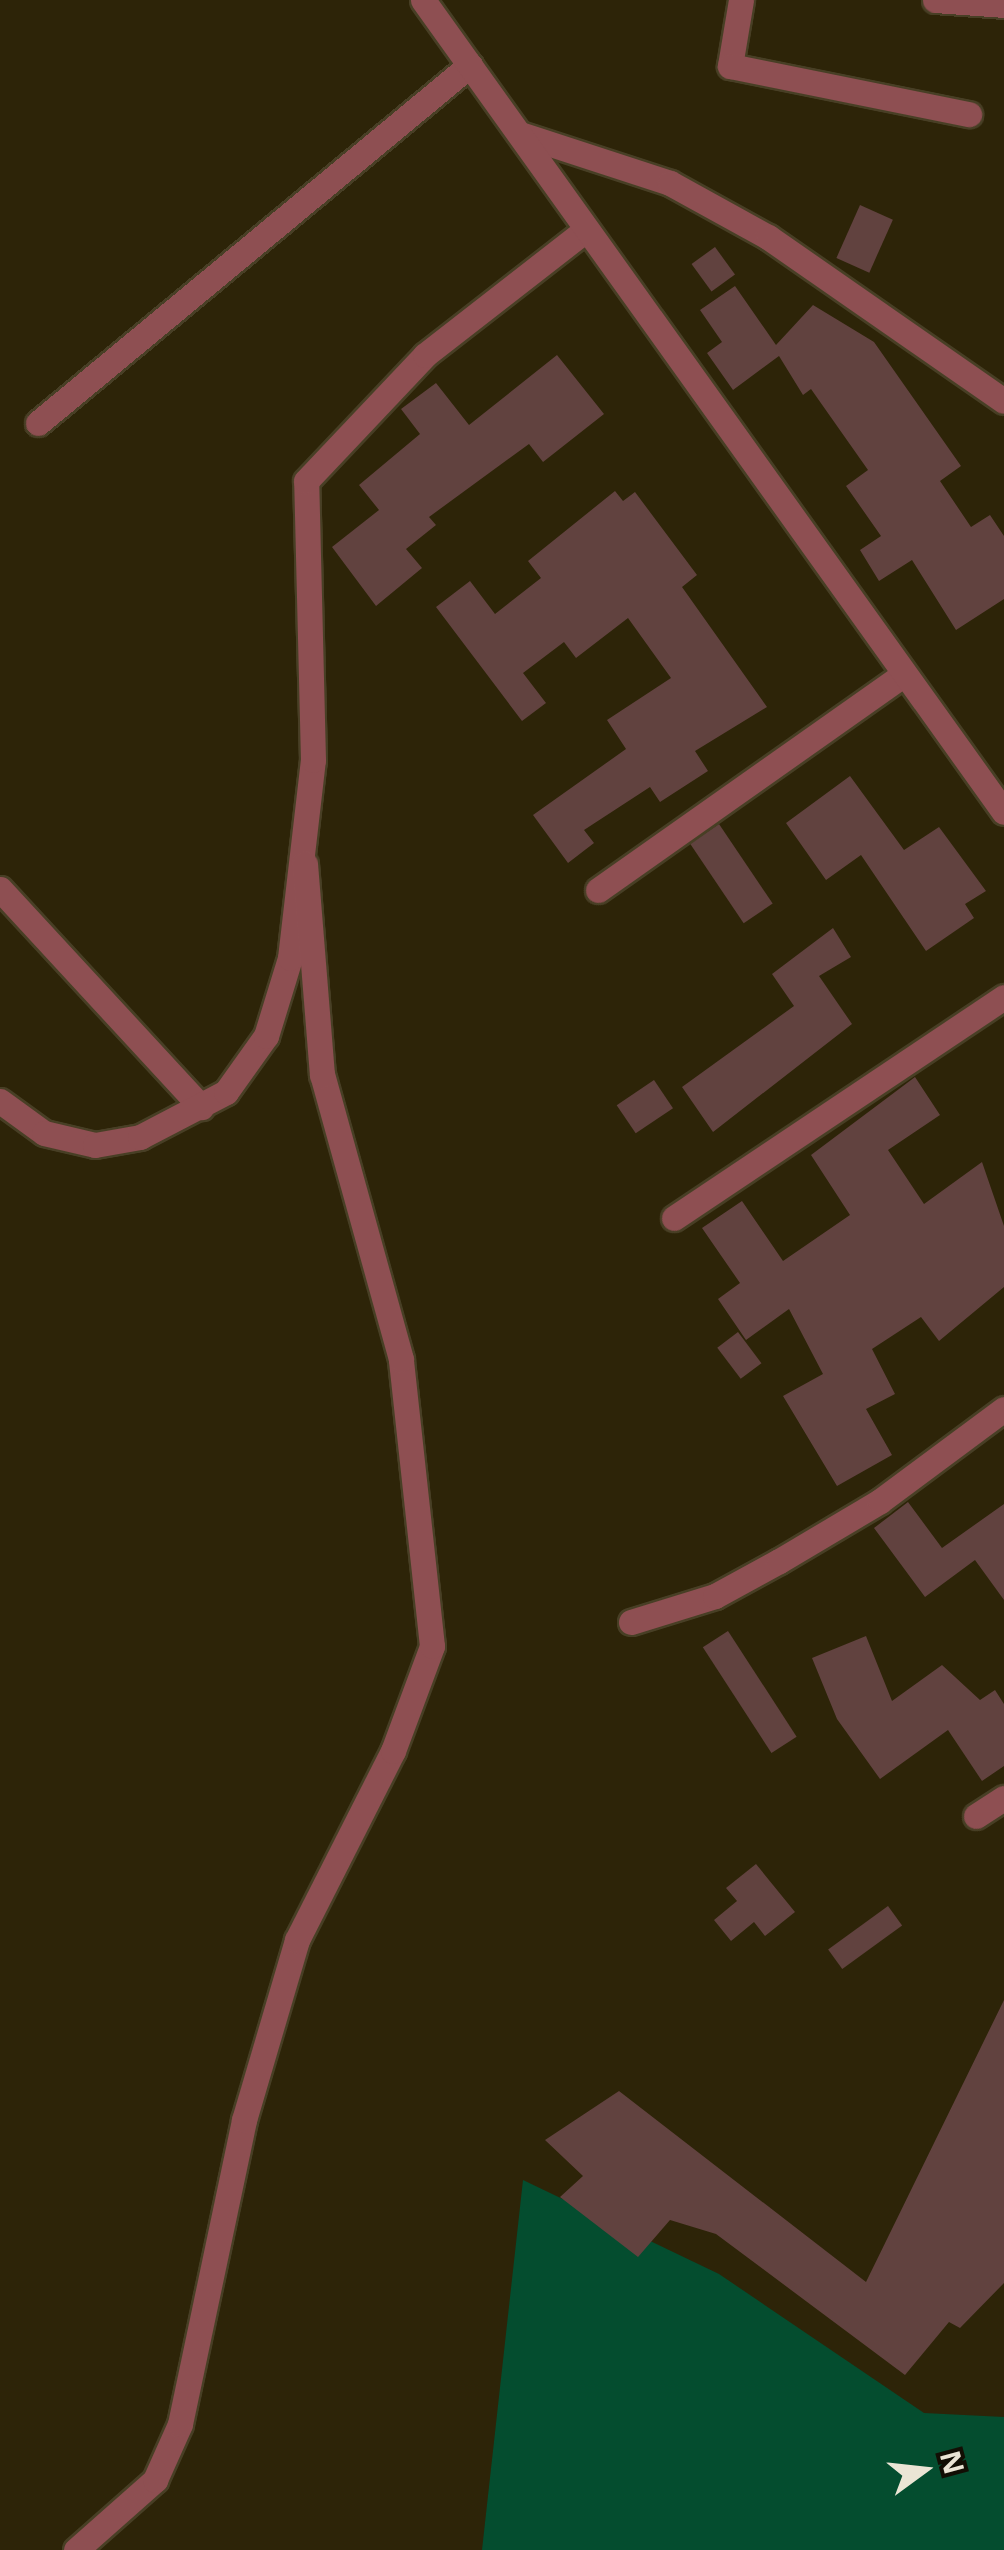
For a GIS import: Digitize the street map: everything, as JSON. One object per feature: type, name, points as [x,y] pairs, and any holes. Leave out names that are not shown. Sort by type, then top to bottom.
[{"type":"street","points":[[423,0],[520,134],[583,232],[1004,812]]},
{"type":"street","points":[[741,0],[730,66],[968,114]]},
{"type":"street","points":[[935,0],[1004,5]]},
{"type":"street","points":[[38,423],[470,65]]},
{"type":"street","points":[[520,134],[670,183],[768,237],[1004,400]]},
{"type":"street","points":[[0,1101],[44,1133],[95,1145],[140,1137],[226,1092],[266,1036],[305,864],[314,760],[306,480],[425,354],[583,232]]},
{"type":"street","points":[[598,890],[903,675]]},
{"type":"street","points":[[76,2550],[155,2480],[180,2424],[244,2120],[297,1940],[393,1751],[432,1646],[401,1360],[322,1074],[305,864]]},
{"type":"street","points":[[0,889],[201,1107]]},
{"type":"street","points":[[674,1218],[1004,997]]},
{"type":"street","points":[[631,1622],[714,1596],[779,1561],[880,1501],[1004,1408]]},
{"type":"street","points":[[976,1816],[1004,1798]]},
{"type":"green space","points":[[523,2180],[719,2274],[924,2413],[1004,2417],[1004,2550],[482,2550]]},
{"type":"building","points":[[860,205],[893,220],[869,273],[836,258]]},
{"type":"building","points":[[715,247],[735,275],[712,292],[692,264]]},
{"type":"building","points":[[735,286],[776,345],[813,305],[874,342],[961,466],[940,481],[971,527],[990,515],[1004,536],[1004,599],[956,630],[912,560],[879,581],[860,550],[881,536],[846,486],[868,470],[811,389],[803,395],[779,356],[733,390],[707,353],[722,342],[700,310]]},
{"type":"building","points":[[557,355],[604,414],[543,462],[529,444],[429,517],[436,525],[406,549],[422,568],[376,606],[332,547],[379,510],[359,485],[420,434],[401,409],[436,383],[469,425]]},
{"type":"building","points":[[615,491],[623,501],[635,492],[697,575],[682,587],[767,707],[695,751],[708,771],[660,802],[650,787],[584,830],[594,843],[568,863],[533,815],[626,749],[607,720],[671,678],[628,618],[576,658],[564,642],[523,673],[546,703],[522,721],[436,607],[470,581],[495,614],[541,578],[528,561]]},
{"type":"building","points":[[850,776],[904,850],[939,827],[986,891],[965,904],[974,918],[926,951],[861,855],[826,880],[786,823]]},
{"type":"building","points":[[719,824],[773,904],[744,923],[690,844]]},
{"type":"building","points":[[833,928],[851,957],[819,976],[852,1024],[713,1132],[682,1087],[794,1006],[772,974]]},
{"type":"building","points":[[915,1077],[940,1115],[888,1150],[924,1204],[982,1162],[1004,1226],[1004,1287],[939,1341],[921,1317],[872,1349],[895,1394],[866,1409],[892,1455],[837,1486],[783,1396],[823,1374],[789,1309],[746,1340],[718,1299],[740,1283],[702,1228],[742,1201],[783,1261],[850,1215],[811,1155]]},
{"type":"building","points":[[654,1080],[673,1108],[636,1133],[617,1105]]},
{"type":"building","points":[[738,1332],[761,1363],[741,1379],[717,1348]]},
{"type":"building","points":[[908,1502],[942,1548],[1004,1504],[1004,1600],[975,1560],[925,1597],[874,1528]]},
{"type":"building","points":[[728,1631],[797,1737],[771,1753],[703,1647]]},
{"type":"building","points":[[866,1636],[892,1701],[942,1665],[980,1700],[995,1690],[1004,1704],[1004,1766],[982,1781],[948,1730],[880,1779],[837,1719],[812,1658]]},
{"type":"building","points":[[756,1864],[795,1912],[765,1936],[754,1922],[731,1941],[714,1920],[737,1901],[726,1888]]},
{"type":"building","points":[[888,1906],[902,1925],[842,1969],[828,1949]]},
{"type":"building","points":[[1004,2000],[1004,2283],[960,2328],[949,2322],[905,2375],[716,2234],[670,2220],[638,2257],[560,2197],[583,2176],[545,2140],[619,2091],[866,2282]]}]
